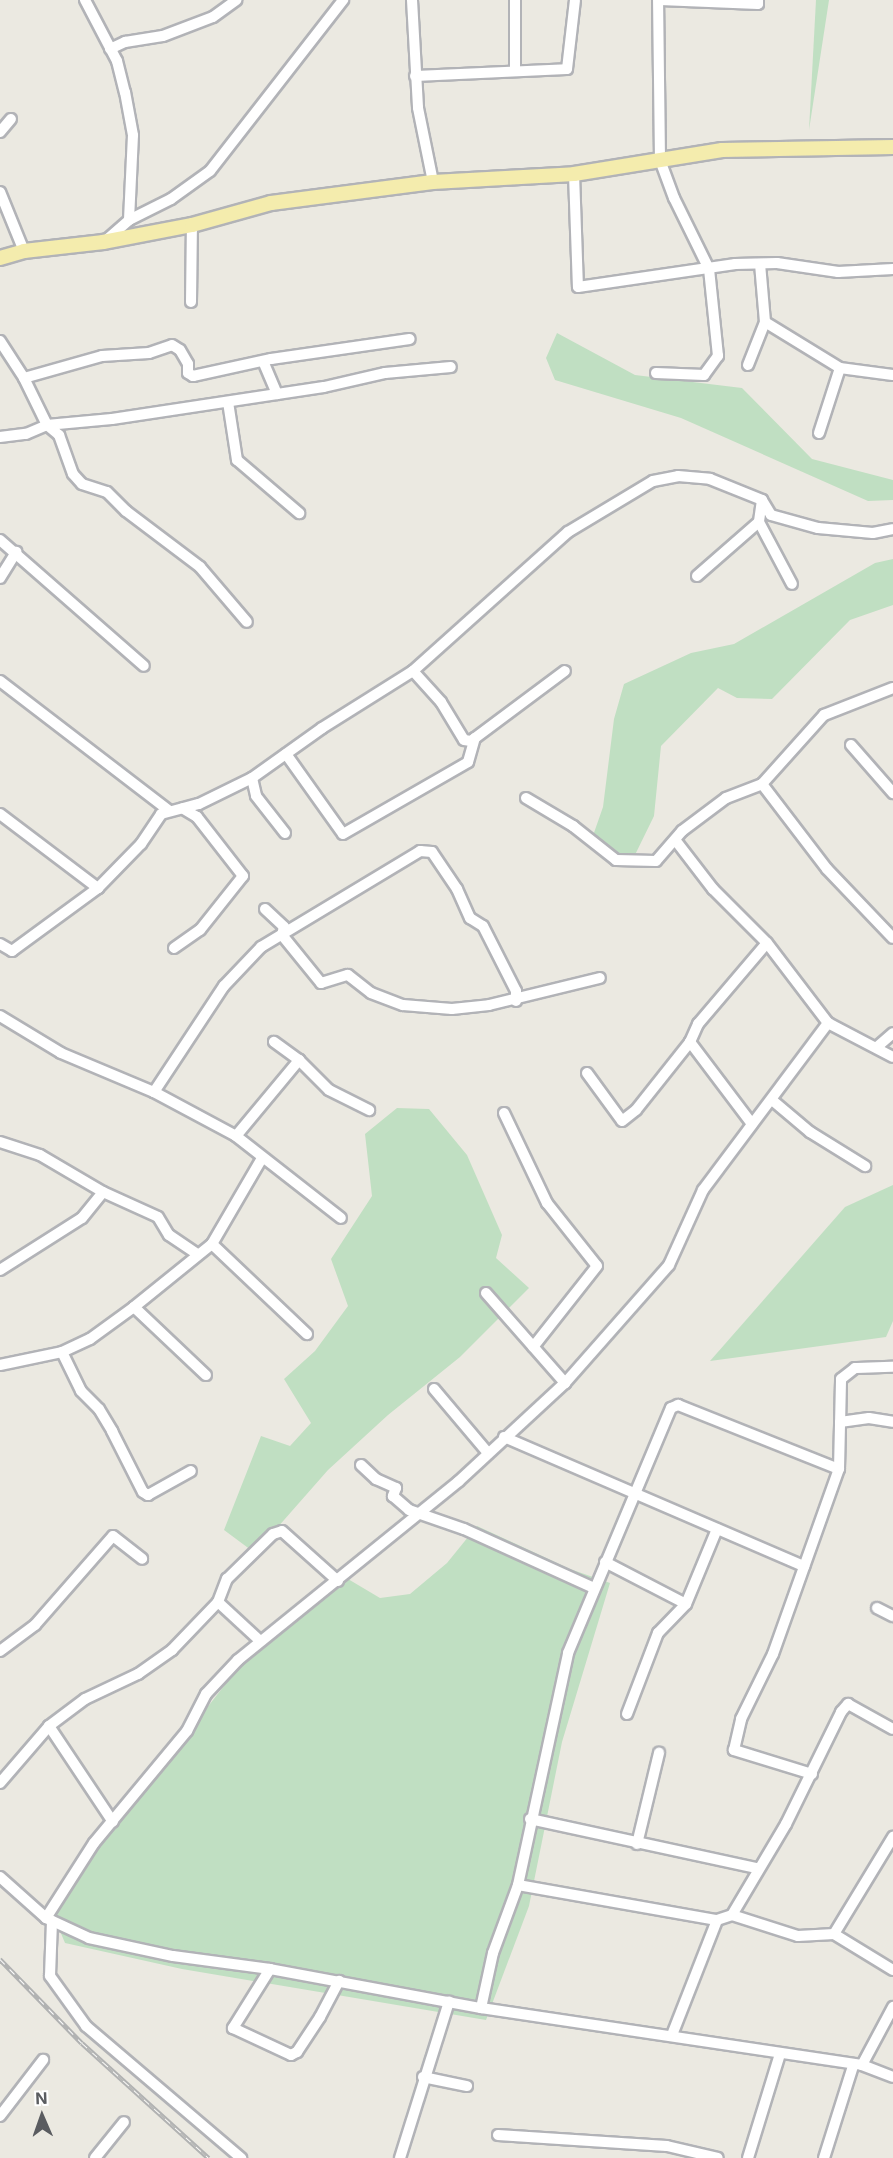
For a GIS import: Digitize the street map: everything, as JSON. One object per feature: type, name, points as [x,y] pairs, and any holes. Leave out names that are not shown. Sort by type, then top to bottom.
[{"type":"main road","points":[[0,258],[24,251],[104,242],[192,225],[271,203],[433,182],[574,174],[722,150],[893,147]]},
{"type":"street","points":[[85,0],[117,61],[134,135],[129,220]]},
{"type":"street","points":[[110,49],[125,42],[163,36],[213,17],[236,0]]},
{"type":"street","points":[[104,242],[129,220],[171,199],[210,171],[344,0]]},
{"type":"street","points":[[412,0],[415,76],[433,182]]},
{"type":"street","points":[[515,0],[515,70]]},
{"type":"street","points":[[415,76],[567,69],[574,0]]},
{"type":"street","points":[[656,373],[704,375],[718,356],[709,268],[674,198],[660,160],[659,0],[758,4],[758,0]]},
{"type":"street","points":[[0,132],[11,118]]},
{"type":"street","points":[[574,174],[578,287],[709,268],[777,262],[837,272],[893,269]]},
{"type":"street","points":[[0,192],[24,251]]},
{"type":"street","points":[[191,302],[192,225]]},
{"type":"street","points":[[748,365],[765,322],[760,264]]},
{"type":"street","points":[[765,322],[840,368],[893,375]]},
{"type":"street","points":[[24,378],[102,356],[149,353],[172,345],[180,350],[188,364],[188,373],[193,376],[263,361],[410,339]]},
{"type":"street","points":[[0,341],[24,378],[47,424],[59,435],[73,474],[82,484],[107,492],[126,511],[200,567],[247,622]]},
{"type":"street","points":[[263,361],[277,394]]},
{"type":"street","points":[[0,437],[26,434],[47,424],[112,419],[277,394],[386,373],[451,367]]},
{"type":"street","points":[[819,433],[840,368]]},
{"type":"street","points":[[228,402],[237,460],[299,513]]},
{"type":"street","points":[[0,944],[12,951],[98,888],[168,810],[199,804],[252,778],[412,671],[568,532],[653,481],[678,476],[703,478],[762,500],[771,515],[818,528],[873,533],[893,529]]},
{"type":"street","points":[[762,500],[759,522],[792,584]]},
{"type":"street","points":[[697,576],[759,522]]},
{"type":"street","points":[[0,540],[144,666]]},
{"type":"street","points":[[0,578],[16,552]]},
{"type":"street","points":[[412,671],[448,711],[464,740],[475,738],[565,670]]},
{"type":"street","points":[[0,681],[168,810]]},
{"type":"street","points":[[526,798],[573,826],[616,860],[656,861],[676,841],[682,831],[726,798],[762,784],[824,715],[893,688]]},
{"type":"street","points":[[286,754],[343,834],[468,762],[475,738]]},
{"type":"street","points":[[851,745],[893,793]]},
{"type":"street","points":[[252,778],[256,796],[285,833]]},
{"type":"street","points":[[762,784],[827,869],[892,936]]},
{"type":"street","points":[[174,948],[200,930],[243,876],[196,817],[182,807]]},
{"type":"street","points":[[0,814],[98,888]]},
{"type":"street","points":[[676,841],[713,889],[766,943],[828,1023],[893,1057]]},
{"type":"street","points":[[154,1092],[224,986],[261,947],[420,851],[432,852],[457,889],[470,918],[483,926],[494,945],[516,1001]]},
{"type":"street","points":[[265,909],[284,927],[282,935]]},
{"type":"street","points":[[282,935],[321,983],[348,975],[371,993],[403,1005],[452,1009],[516,1001],[600,978]]},
{"type":"street","points":[[587,1073],[622,1122],[690,1042],[698,1024],[766,943]]},
{"type":"street","points":[[0,1016],[61,1053],[154,1092],[236,1136],[341,1218]]},
{"type":"street","points":[[241,2158],[86,2026],[50,1976],[49,1920],[94,1843],[190,1727],[206,1694],[259,1640],[338,1581],[488,1453],[565,1383],[669,1264],[703,1190],[828,1023]]},
{"type":"street","points":[[877,1047],[893,1033]]},
{"type":"street","points":[[274,1042],[299,1060],[329,1090],[369,1110]]},
{"type":"street","points":[[690,1042],[752,1124]]},
{"type":"street","points":[[236,1136],[299,1060]]},
{"type":"street","points":[[772,1100],[810,1132],[865,1166]]},
{"type":"street","points":[[504,1113],[547,1203],[597,1266],[533,1347]]},
{"type":"street","points":[[0,1142],[40,1155],[103,1192],[158,1217],[168,1235],[196,1253]]},
{"type":"street","points":[[0,1365],[63,1352],[90,1339],[134,1307],[196,1253],[212,1244],[262,1158]]},
{"type":"street","points":[[0,1270],[82,1218],[103,1192]]},
{"type":"street","points":[[212,1244],[307,1334]]},
{"type":"street","points":[[486,1293],[565,1383]]},
{"type":"street","points":[[134,1307],[206,1375]]},
{"type":"street","points":[[63,1352],[81,1391],[99,1409],[143,1492],[148,1495],[191,1471]]},
{"type":"street","points":[[812,1774],[734,1750],[741,1719],[773,1654],[839,1469],[844,1374],[855,1368],[893,1367]]},
{"type":"street","points":[[434,1389],[488,1453]]},
{"type":"street","points":[[481,2008],[493,1953],[518,1886],[530,1819],[568,1653],[674,1405],[839,1469]]},
{"type":"street","points":[[840,1422],[869,1418],[893,1422]]},
{"type":"street","points":[[504,1437],[804,1566]]},
{"type":"street","points":[[361,1465],[376,1479],[396,1488],[393,1496],[417,1512],[594,1588]]},
{"type":"street","points":[[627,1714],[658,1632],[686,1604],[717,1529]]},
{"type":"street","points":[[0,1783],[49,1726],[85,1699],[157,1662],[218,1602],[227,1578],[269,1537],[282,1531],[338,1581]]},
{"type":"street","points":[[2,1647],[35,1625],[113,1536],[120,1538],[141,1559]]},
{"type":"street","points":[[605,1562],[686,1604]]},
{"type":"street","points":[[218,1602],[259,1640]]},
{"type":"street","points":[[877,1608],[893,1616]]},
{"type":"street","points":[[732,1915],[812,1774],[848,1704],[893,1730]]},
{"type":"street","points":[[49,1726],[113,1822]]},
{"type":"street","points":[[637,1844],[659,1753]]},
{"type":"street","points":[[530,1819],[637,1844],[757,1868]]},
{"type":"street","points":[[834,1934],[889,1851],[893,1837]]},
{"type":"street","points":[[0,1877],[49,1920],[89,1938],[173,1956],[270,1969],[481,2008],[672,2035],[857,2065],[893,2077]]},
{"type":"street","points":[[518,1886],[717,1920],[732,1915],[798,1936],[834,1934],[893,1970]]},
{"type":"street","points":[[672,2035],[717,1920]]},
{"type":"street","points":[[270,1969],[233,2028],[291,2055],[297,2052],[339,1982]]},
{"type":"street","points":[[400,2158],[423,2077],[449,2002]]},
{"type":"street","points":[[824,2158],[857,2065],[893,2007]]},
{"type":"street","points":[[748,2158],[780,2054]]},
{"type":"street","points":[[0,2116],[43,2060]]},
{"type":"street","points":[[423,2077],[467,2086]]},
{"type":"street","points":[[95,2158],[124,2122]]},
{"type":"street","points":[[498,2135],[667,2146],[718,2158]]},
{"type":"green space","points":[[816,0],[829,0],[809,130]]},
{"type":"green space","points":[[557,333],[635,375],[742,388],[812,459],[893,480],[893,500],[868,501],[681,418],[555,380],[546,358]]},
{"type":"green space","points":[[893,559],[893,605],[850,620],[772,699],[737,698],[718,688],[661,746],[654,816],[632,861],[589,847],[603,807],[614,719],[624,684],[691,653],[734,644],[875,563]]},
{"type":"green space","points":[[397,1108],[429,1109],[467,1155],[502,1235],[496,1258],[529,1288],[460,1357],[388,1415],[328,1470],[255,1553],[224,1530],[261,1436],[290,1446],[311,1423],[284,1379],[315,1351],[348,1306],[331,1259],[372,1196],[365,1134]]},
{"type":"green space","points":[[893,1185],[893,1321],[886,1337],[710,1361],[845,1207]]},
{"type":"green space","points":[[477,1526],[570,1569],[610,1583],[562,1742],[529,1906],[486,2020],[182,1969],[65,1943],[50,1907],[254,1648],[348,1579],[380,1598],[410,1594],[447,1563]]},
{"type":"railway","points":[[0,1959],[82,2043],[209,2158]]}]
